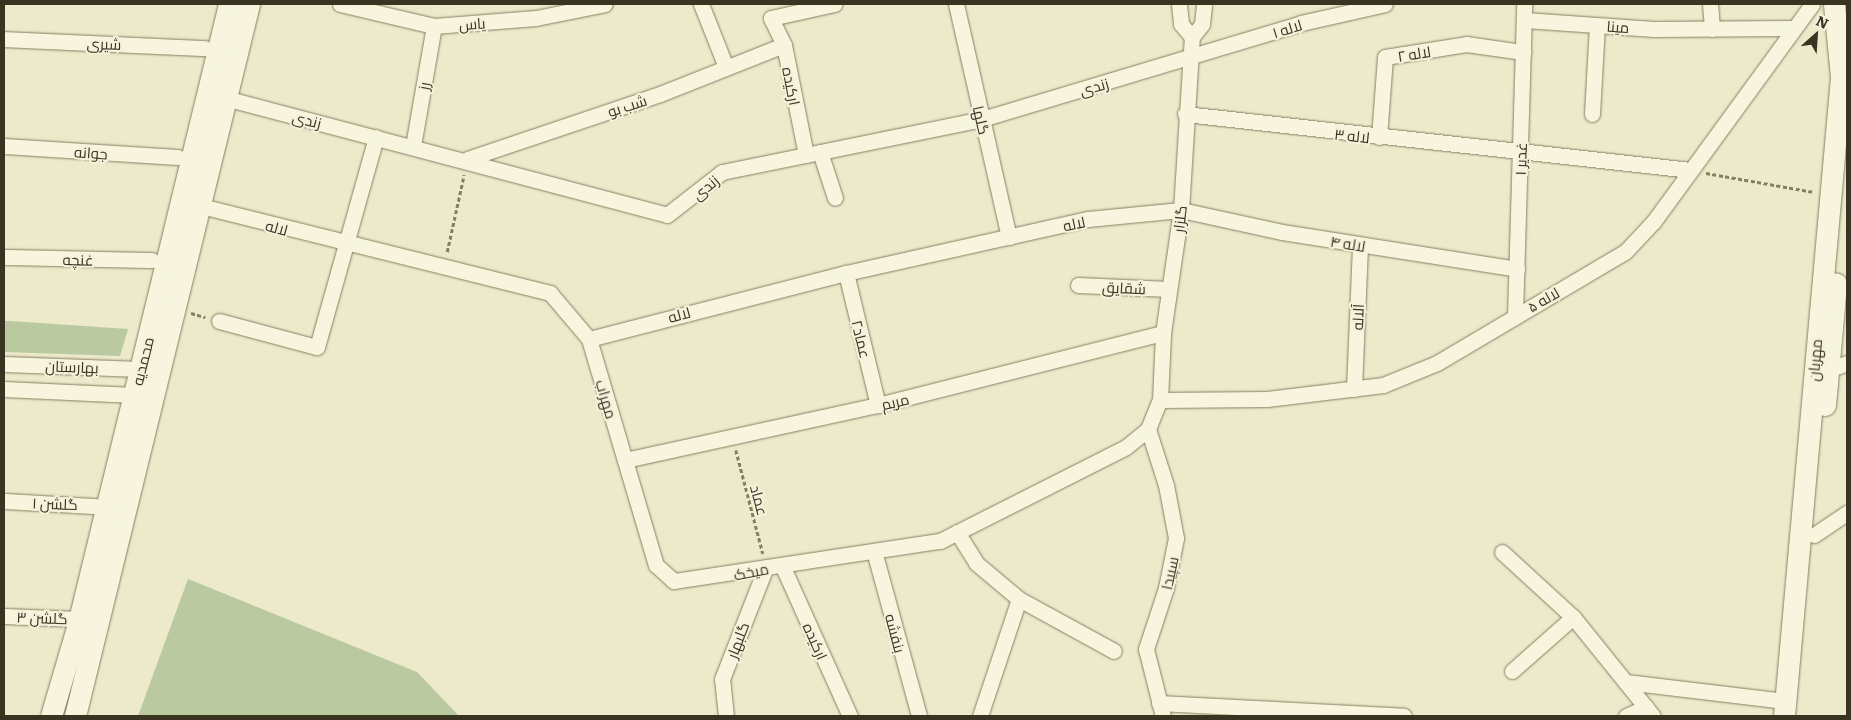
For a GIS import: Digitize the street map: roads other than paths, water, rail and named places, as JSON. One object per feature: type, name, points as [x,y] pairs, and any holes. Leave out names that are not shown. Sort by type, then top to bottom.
[{"type":"street","name":"محمدیه","points":[[51,716],[79,619],[229,4]]},
{"type":"street","name":"محمدیه","points":[[75,716],[249,4]]},
{"type":"street","name":"یاس","points":[[340,4],[434,26],[536,18],[604,4]]},
{"type":"street","points":[[701,4],[726,67]]},
{"type":"street","points":[[797,8],[834,4]]},
{"type":"street","name":"گلها","points":[[956,4],[1009,237]]},
{"type":"street","points":[[1178,4],[1180,24],[1192,37]]},
{"type":"street","name":"گلزار","points":[[1160,400],[1163,333],[1181,210],[1185,114],[1192,37],[1202,24],[1204,4]]},
{"type":"street","name":"لاله ۱","points":[[1190,59],[1301,23],[1385,4]]},
{"type":"street","name":"غدیر ۱","points":[[1515,315],[1524,4]]},
{"type":"street","points":[[1710,4],[1712,29]]},
{"type":"street","name":"لاله ۵","points":[[1160,400],[1267,399],[1383,385],[1438,363],[1515,315],[1625,252],[1691,170],[1791,28],[1812,4]]},
{"type":"street","points":[[1835,4],[1847,8]]},
{"type":"street","name":"مهربان","points":[[1789,711],[1815,448],[1830,195],[1841,77],[1835,4]]},
{"type":"street","name":"ارکیده","points":[[797,8],[771,18],[784,45],[813,154],[835,198]]},
{"type":"street","name":"مینا","points":[[1525,20],[1712,29],[1791,28]]},
{"type":"street","points":[[1592,114],[1598,25]]},
{"type":"street","name":"رز","points":[[413,146],[434,26]]},
{"type":"street","name":"شیری","points":[[4,39],[205,48]]},
{"type":"street","name":"لاله ۲","points":[[1379,137],[1385,57],[1466,44],[1523,52]]},
{"type":"street","name":"شب بو","points":[[467,159],[660,94],[784,45]]},
{"type":"street","name":"زندی","points":[[225,98],[467,159],[667,215],[722,172],[982,119],[1190,59]]},
{"type":"street","name":"لاله ۳","points":[[1185,114],[1520,154],[1691,170]]},
{"type":"street","points":[[219,320],[317,347],[376,136]]},
{"type":"street","name":"جوانه","points":[[4,146],[178,157]]},
{"type":"street","name":"مهربان","points":[[1789,711],[1814,535],[1815,448],[1838,366],[1847,168]]},
{"type":"street","name":"لاله","points":[[201,206],[346,246],[445,264],[550,293],[589,338],[846,272],[1088,220],[1181,210]]},
{"type":"street","name":"لاله ۴","points":[[1181,210],[1360,244],[1517,269]]},
{"type":"street","name":"آلاله","points":[[1354,389],[1360,244]]},
{"type":"street","name":"غنچه","points":[[4,257],[152,260]]},
{"type":"street","name":"عماد۲","points":[[846,272],[878,405]]},
{"type":"street","name":"شقایق","points":[[1078,284],[1170,289]]},
{"type":"street","name":"مریم","points":[[625,460],[733,439],[878,405],[1163,333]]},
{"type":"street","name":"مهراب","points":[[589,338],[625,460]]},
{"type":"street","name":"بهارستان","points":[[4,364],[140,369]]},
{"type":"street","name":"بهارستان","points":[[4,389],[134,395]]},
{"type":"street","name":"میخک","points":[[625,460],[656,566],[674,580],[940,540],[1126,447],[1148,429],[1160,400]]},
{"type":"street","name":"سپیدا","points":[[1148,429],[1166,484],[1176,538],[1166,588],[1146,649],[1161,709]]},
{"type":"street","name":"گلشن ۱","points":[[4,501],[106,507]]},
{"type":"street","points":[[1814,535],[1847,513]]},
{"type":"street","points":[[957,532],[976,563],[1019,599],[1114,651]]},
{"type":"street","name":"بنفشه","points":[[874,551],[919,716]]},
{"type":"street","points":[[1502,552],[1573,616],[1650,712],[1626,716]]},
{"type":"street","name":"ارکیده","points":[[782,565],[850,716]]},
{"type":"street","name":"گلبهار","points":[[726,716],[722,679],[766,567]]},
{"type":"street","points":[[980,716],[1019,599]]},
{"type":"street","name":"گلشن ۳","points":[[4,616],[79,619]]},
{"type":"street","points":[[1512,671],[1573,616]]},
{"type":"street","points":[[1626,682],[1789,711]]},
{"type":"street","points":[[1161,709],[1404,716]]}]
